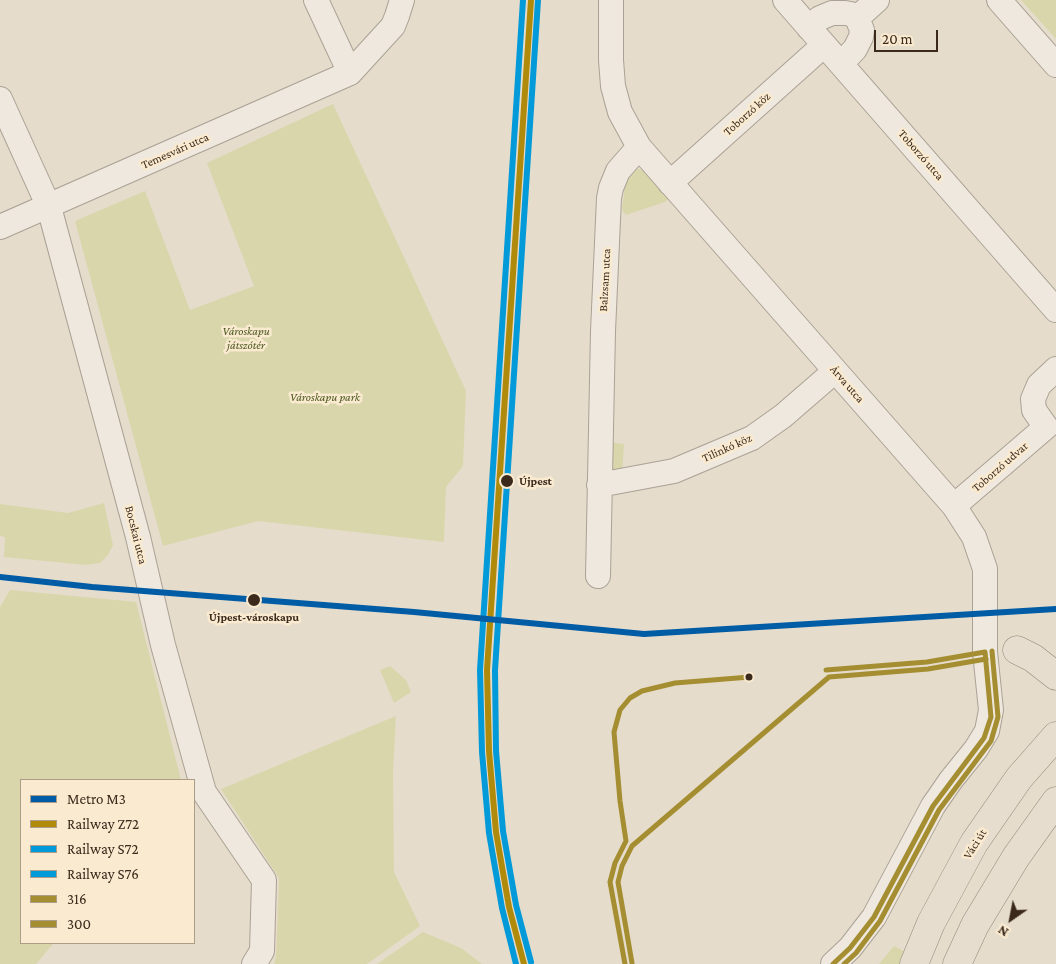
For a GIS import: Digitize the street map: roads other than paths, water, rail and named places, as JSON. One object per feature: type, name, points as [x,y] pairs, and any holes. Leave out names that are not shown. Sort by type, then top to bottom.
[{"type":"main road","points":[[1016,650],[1056,650]]},
{"type":"main road","points":[[1016,650],[1033,658],[1056,676]]},
{"type":"main road","name":"Váci út","points":[[914,964],[931,923],[974,843],[1019,778],[1056,736]]},
{"type":"main road","points":[[957,964],[975,925],[1016,856],[1056,801]]},
{"type":"street","points":[[316,0],[350,73],[392,26],[398,16],[402,0]]},
{"type":"street","points":[[612,0],[611,60],[613,86],[626,124],[639,147]]},
{"type":"street","name":"Toborzó utca","points":[[785,0],[1056,310]]},
{"type":"street","points":[[841,64],[855,49],[861,37],[862,30],[857,18],[877,0]]},
{"type":"street","points":[[999,0],[1056,65]]},
{"type":"street","name":"Toborzó köz","points":[[670,183],[816,36],[820,18],[832,13],[845,13],[857,18]]},
{"type":"street","name":"Temesvári utca","points":[[0,227],[350,73]]},
{"type":"street","name":"Bocskai utca","points":[[0,99],[49,207],[142,557],[163,645],[204,792],[264,880],[262,951],[254,964]]},
{"type":"street","name":"Árva utca","points":[[639,147],[954,506],[974,537],[985,569],[985,652],[991,710],[987,731],[980,744],[951,780],[934,806],[884,901],[850,948],[832,964]]},
{"type":"street","name":"Balzsam utca","points":[[598,576],[603,331],[609,198],[610,188],[618,171],[639,147]]},
{"type":"street","name":"Toborzó udvar","points":[[954,506],[1046,427],[1034,410],[1033,399],[1039,385],[1056,369]]},
{"type":"street","name":"Tilinkó köz","points":[[599,485],[674,471],[752,438],[783,416],[835,371]]},
{"type":"street","points":[[985,652],[1016,650]]},
{"type":"metro line","name":"M3","points":[[0,577],[92,587],[414,612],[644,634],[1056,609]]},
{"type":"rail line","name":"S76","points":[[516,964],[502,908],[489,833],[482,752],[480,670],[523,0]]},
{"type":"rail line","name":"Z72","points":[[524,964],[509,907],[496,832],[489,751],[487,670],[531,0]]},
{"type":"rail line","name":"S72","points":[[531,962],[516,905],[503,831],[496,751],[495,670],[538,0]]},
{"type":"place","name":"Újpest","points":[[507,481]]},
{"type":"place","name":"Újpest-városkapu","points":[[254,600]]},
{"type":"park label","name":"Városkapu játszótér","points":[[246,338]]},
{"type":"park label","name":"Városkapu park","points":[[325,397]]}]
